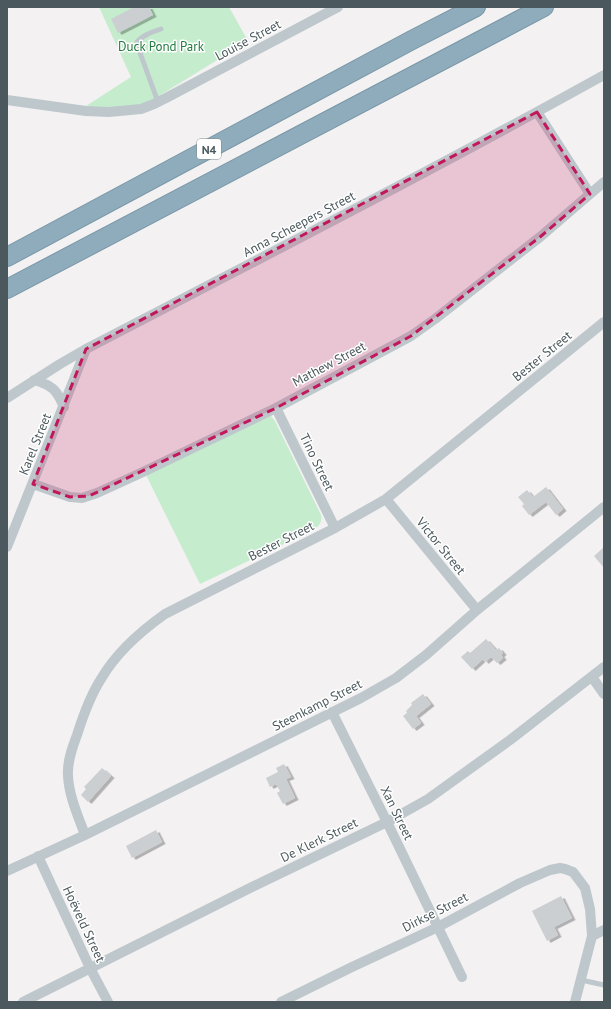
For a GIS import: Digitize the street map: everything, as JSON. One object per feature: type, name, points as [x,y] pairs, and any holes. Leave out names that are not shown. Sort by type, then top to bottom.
[{"type":"highway","name":"N4","points":[[7,257],[476,7]]},
{"type":"highway","name":"N4","points":[[7,289],[544,7]]},
{"type":"highway","points":[[7,250],[130,191]]},
{"type":"highway","points":[[7,302],[138,219]]},
{"type":"street","name":"Louise Street","points":[[7,100],[86,111],[109,112],[141,108],[158,102],[338,7]]},
{"type":"street","name":"Anna Scheepers Street","points":[[7,398],[86,349],[372,200],[604,75]]},
{"type":"street","points":[[537,112],[590,194]]},
{"type":"street","name":"Mathew Street","points":[[33,484],[70,497],[76,498],[89,496],[276,408],[411,336],[540,237],[604,182]]},
{"type":"street","name":"Bester Street","points":[[85,835],[75,810],[69,789],[67,775],[69,759],[92,694],[109,667],[129,644],[165,614],[335,528],[386,499],[604,322]]},
{"type":"street","name":"Karel Street","points":[[7,547],[86,349]]},
{"type":"street","points":[[34,380],[42,382],[52,388],[60,396],[64,407]]},
{"type":"street","name":"Tino Street","points":[[276,408],[335,528]]},
{"type":"street","name":"Victor Street","points":[[386,499],[477,610]]},
{"type":"street","name":"Steenkamp Street","points":[[7,871],[85,835],[361,698],[396,678],[426,655],[477,610],[604,507]]},
{"type":"street","name":"De Klerk Street","points":[[23,1002],[252,887],[387,822],[428,799],[510,740],[604,667]]},
{"type":"street","points":[[592,677],[604,694]]},
{"type":"street","name":"Xan Street","points":[[332,712],[462,977]]},
{"type":"street","name":"Hoëveld Street","points":[[38,856],[90,968],[108,1002]]},
{"type":"street","name":"Dirkse Street","points":[[281,1002],[438,927],[520,883],[550,870],[565,868],[573,872],[585,888],[589,899],[592,936]]},
{"type":"street","points":[[575,1002],[592,936],[604,930]]},
{"type":"lane","points":[[158,102],[137,42],[140,38],[161,29]]},
{"type":"lane","points":[[581,980],[604,985]]},
{"type":"highlighted area","points":[[537,112],[590,194],[540,237],[411,336],[276,408],[89,496],[70,497],[33,484],[86,349]]},
{"type":"green space","name":"Duck Pond Park","points":[[99,7],[229,7],[248,41],[141,107],[83,108],[131,77]]},
{"type":"green space","points":[[271,416],[275,421],[321,515],[320,524],[313,530],[200,584],[145,473]]},
{"type":"building","points":[[134,7],[149,7],[153,15],[118,33],[111,19]]},
{"type":"building","points":[[546,487],[563,509],[556,515],[546,502],[529,515],[522,506],[524,504],[518,497],[527,490],[533,497]]},
{"type":"building","points":[[604,547],[604,568],[594,556]]},
{"type":"building","points":[[486,639],[496,650],[499,648],[503,653],[501,655],[503,658],[497,663],[491,657],[485,662],[483,659],[472,669],[461,657],[468,651],[470,653]]},
{"type":"building","points":[[423,694],[431,704],[416,716],[421,723],[413,729],[403,716],[412,705],[411,703]]},
{"type":"building","points":[[284,764],[291,777],[286,779],[295,798],[283,804],[277,793],[280,791],[276,784],[270,787],[266,778],[278,772],[276,768]]},
{"type":"building","points":[[102,768],[111,776],[88,802],[81,795],[86,789],[84,787]]},
{"type":"building","points":[[156,830],[162,842],[132,858],[126,846]]},
{"type":"building","points":[[561,896],[572,918],[554,927],[558,935],[547,941],[532,911]]}]
